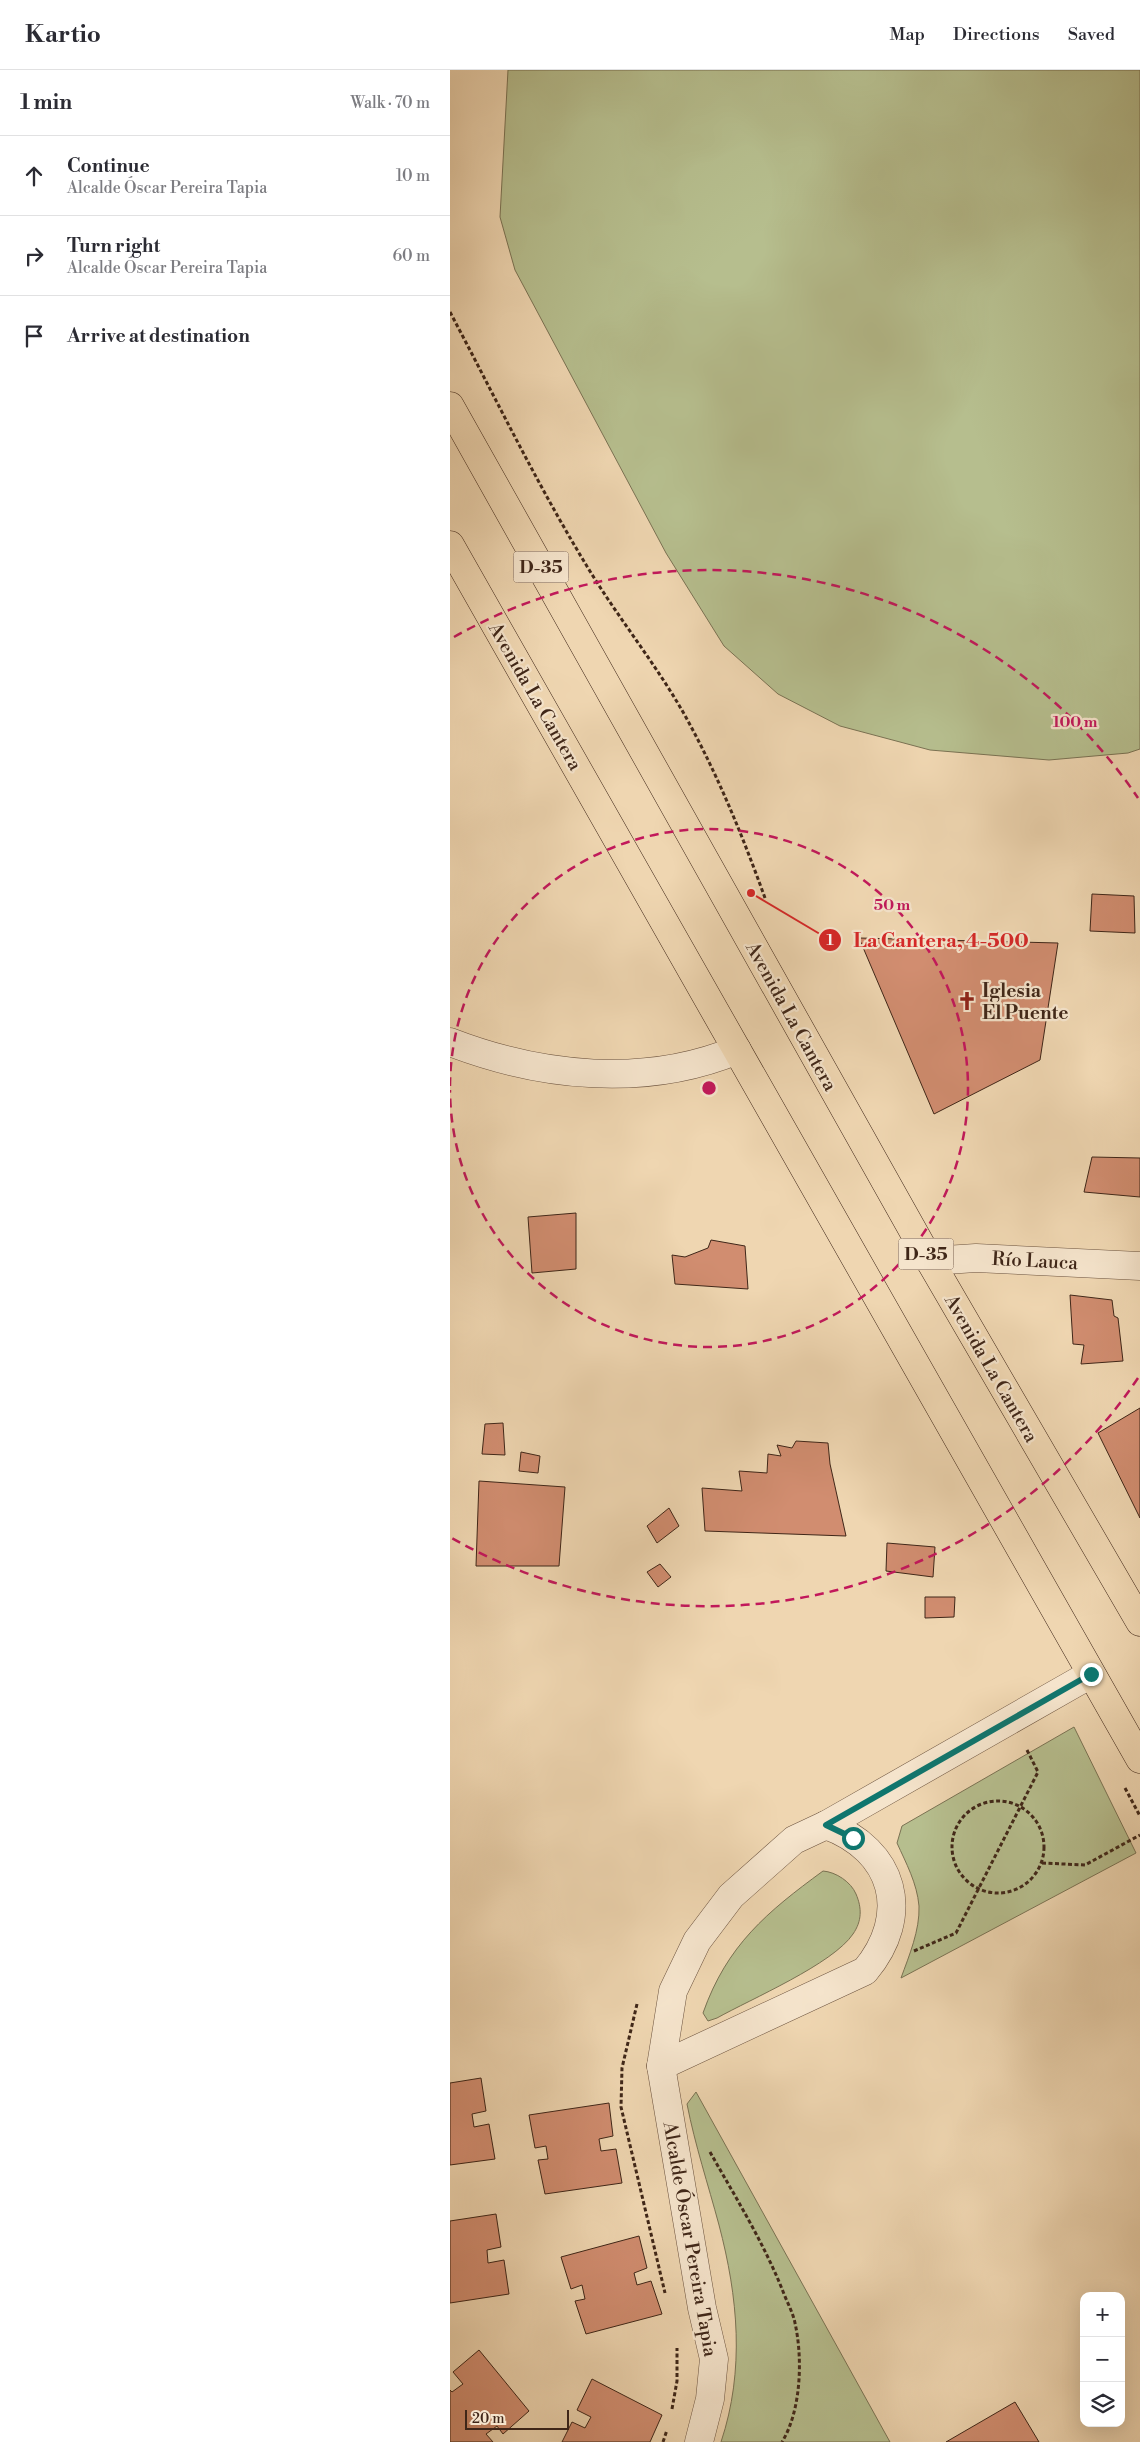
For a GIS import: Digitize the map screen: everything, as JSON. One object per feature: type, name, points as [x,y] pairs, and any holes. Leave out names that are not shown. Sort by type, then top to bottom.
[{"type":"highway","name":"Avenida La Cantera","points":[[450,406],[930,1261],[1140,1622]]},
{"type":"highway","name":"Avenida La Cantera","points":[[450,545],[1140,1759]]},
{"type":"street","points":[[450,1042],[480,1054],[522,1065],[564,1072],[610,1074],[683,1068],[710,1061],[737,1050]]},
{"type":"street","name":"Río Lauca","points":[[930,1261],[976,1258],[1140,1266]]},
{"type":"street","name":"Alcalde Óscar Pereira Tapia","points":[[699,2442],[710,2399],[714,2359],[702,2308],[661,2066],[672,1990],[697,1941],[731,1896],[794,1840],[826,1825],[1091,1674]]},
{"type":"street","points":[[661,2066],[865,1971],[876,1958],[885,1943],[891,1917],[890,1890],[884,1872],[860,1842],[844,1831],[826,1825]]},
{"type":"path","points":[[450,312],[585,563],[688,720],[718,778],[738,824],[768,908]]},
{"type":"path","points":[[910,1952],[956,1933],[1038,1772],[1011,1720]]},
{"type":"path","points":[[1004,1801],[1020,1806],[1032,1817],[1041,1830],[1045,1847],[1042,1863],[1033,1878],[1020,1888],[1004,1893],[987,1892],[979,1889],[971,1885],[960,1872],[954,1859],[952,1844],[955,1830],[968,1813],[987,1803],[1004,1801]]},
{"type":"path","points":[[1042,1863],[1085,1865],[1140,1835]]},
{"type":"path","points":[[706,2146],[775,2270],[795,2323],[800,2369],[797,2399],[791,2427],[782,2442]]},
{"type":"green space","points":[[508,70],[1140,70],[1140,749],[1128,753],[1049,760],[930,750],[840,726],[778,694],[724,646],[666,553],[515,270],[500,217]]},
{"type":"green space","points":[[1074,1727],[1136,1853],[901,1978],[916,1934],[919,1915],[914,1881],[897,1843],[902,1826]]},
{"type":"green space","points":[[823,1871],[843,1878],[851,1885],[856,1894],[860,1914],[853,1934],[843,1945],[810,1969],[708,2021],[703,2013],[724,1968],[737,1949],[767,1916]]},
{"type":"green space","points":[[696,2092],[890,2442],[721,2442],[729,2415],[736,2361],[734,2306],[726,2252],[687,2104]]},
{"type":"building","points":[[1092,894],[1134,896],[1135,933],[1090,931]]},
{"type":"building","name":"Iglesia El Puente","points":[[859,938],[1058,943],[1040,1060],[934,1114]]},
{"type":"building","points":[[1092,1157],[1140,1158],[1140,1197],[1084,1192]]},
{"type":"building","points":[[576,1213],[576,1269],[532,1273],[528,1217]]},
{"type":"building","points":[[711,1240],[745,1246],[748,1289],[675,1284],[672,1255],[685,1257],[708,1248]]},
{"type":"building","points":[[1070,1295],[1112,1300],[1114,1316],[1118,1318],[1123,1361],[1081,1364],[1084,1345],[1073,1344]]},
{"type":"building","points":[[1140,1408],[1140,1518],[1098,1433]]},
{"type":"building","points":[[503,1423],[505,1455],[482,1454],[485,1424]]},
{"type":"building","points":[[796,1441],[828,1443],[830,1464],[846,1536],[705,1531],[702,1488],[742,1491],[739,1471],[767,1473],[768,1454],[781,1456],[777,1445],[792,1448]]},
{"type":"building","points":[[521,1452],[540,1456],[538,1473],[519,1471]]},
{"type":"building","points":[[479,1481],[565,1487],[559,1566],[476,1566]]},
{"type":"building","points":[[669,1508],[679,1526],[657,1543],[647,1526]]},
{"type":"building","points":[[887,1543],[935,1547],[933,1577],[886,1571]]},
{"type":"building","points":[[660,1564],[671,1577],[658,1587],[647,1572]]},
{"type":"building","points":[[925,1597],[955,1597],[954,1617],[925,1618]]},
{"type":"building","points":[[481,2078],[486,2111],[472,2114],[474,2127],[489,2124],[495,2159],[450,2165],[450,2083]]},
{"type":"building","points":[[609,2103],[613,2136],[599,2139],[601,2151],[616,2149],[622,2183],[545,2194],[538,2160],[548,2159],[546,2146],[535,2148],[529,2115]]},
{"type":"building","points":[[496,2214],[501,2247],[487,2250],[488,2263],[504,2260],[509,2294],[450,2303],[450,2221]]},
{"type":"building","points":[[639,2236],[647,2268],[634,2273],[637,2285],[651,2281],[662,2314],[586,2334],[575,2301],[585,2299],[582,2285],[571,2289],[561,2257]]},
{"type":"building","points":[[479,2350],[529,2411],[503,2434],[497,2426],[486,2434],[493,2442],[450,2442],[450,2390],[452,2392],[463,2384],[453,2372]]},
{"type":"building","points":[[592,2379],[662,2415],[650,2442],[562,2442],[572,2422],[585,2428],[591,2417],[577,2410]]},
{"type":"building","points":[[1015,2402],[1039,2442],[946,2442]]},
{"type":"place","name":"La Cantera, 4-500","points":[[751,893]]},
{"type":"place","name":"Iglesia El Puente","points":[[967,1001]]},
{"type":"route","points":[[853,1838],[844,1831],[826,1825],[1091,1674]]}]
